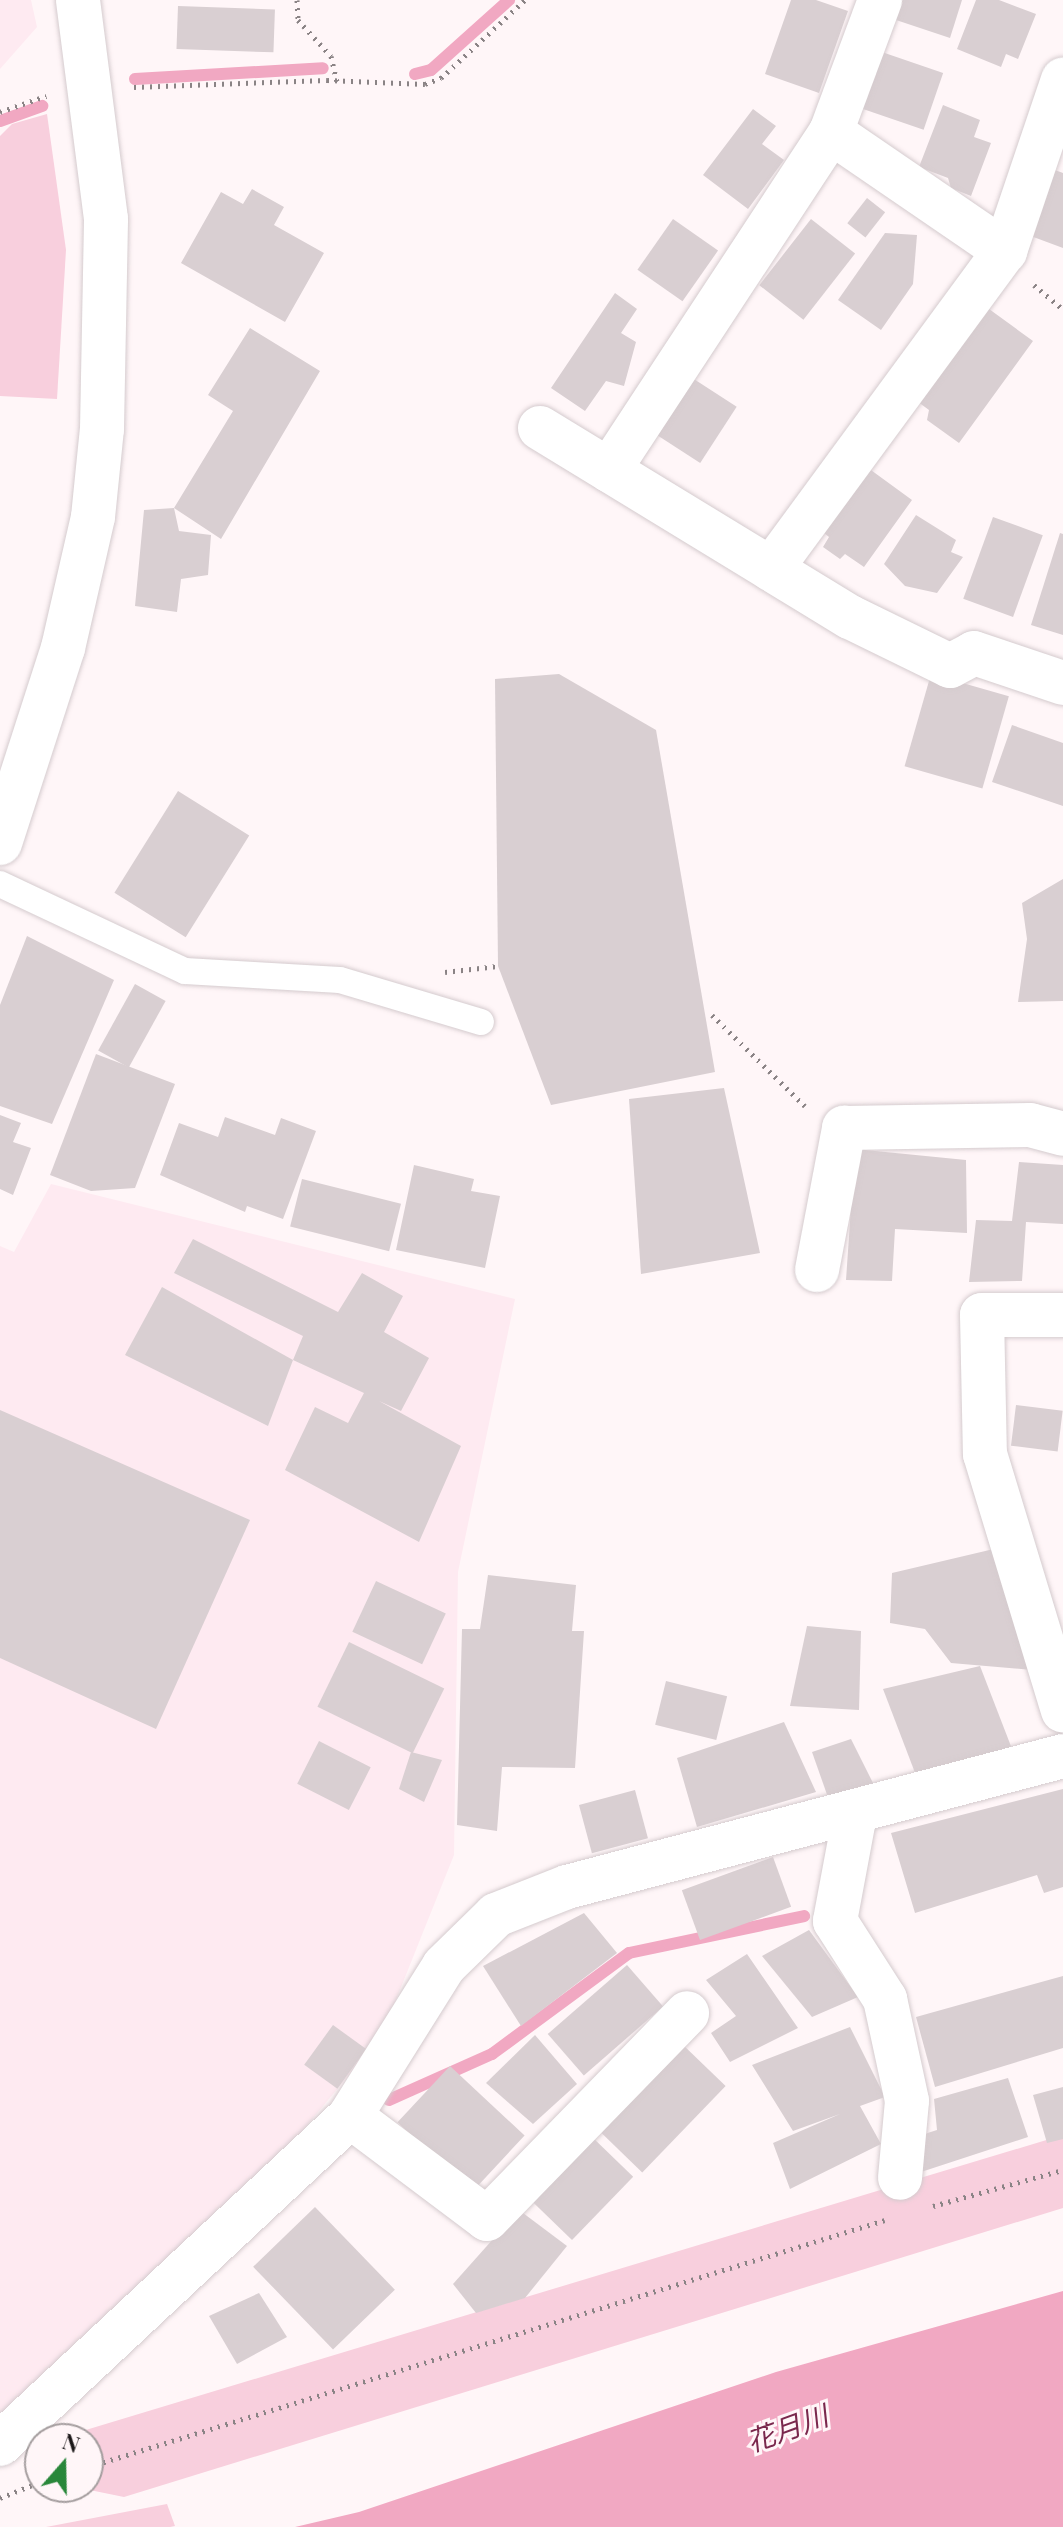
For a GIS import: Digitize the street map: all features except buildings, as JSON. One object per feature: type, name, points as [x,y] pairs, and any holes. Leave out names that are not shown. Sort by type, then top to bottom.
[{"type":"street","points":[[0,843],[63,648],[93,517],[102,429],[106,219],[78,0]]},
{"type":"street","points":[[609,470],[831,132],[880,0]]},
{"type":"street","points":[[771,569],[1005,251],[1063,80]]},
{"type":"street","points":[[831,132],[1005,251]]},
{"type":"street","points":[[540,428],[850,617],[950,666],[974,653],[1063,683]]},
{"type":"street","points":[[817,1270],[844,1128],[1030,1125],[1063,1134]]},
{"type":"street","points":[[1063,1315],[982,1315],[985,1454],[1063,1710]]},
{"type":"street","points":[[0,2444],[350,2116],[444,1966],[496,1915],[567,1887],[855,1814],[1063,1756]]},
{"type":"street","points":[[855,1814],[835,1921],[885,1999],[907,2101],[902,2202]]},
{"type":"street","points":[[350,2116],[487,2219],[687,2013]]},
{"type":"lane","points":[[0,884],[185,971],[340,980],[481,1022]]},
{"type":"path","points":[[297,0],[298,20],[331,56],[337,81]]},
{"type":"path","points":[[124,88],[337,81],[416,85],[441,78],[525,0]]},
{"type":"path","points":[[0,112],[62,91]]},
{"type":"path","points":[[712,1015],[816,1117],[844,1128]]},
{"type":"path","points":[[104,2462],[902,2202],[1063,2170]]},
{"type":"path","points":[[0,2498],[24,2488]]},
{"type":"shaded area","points":[[0,0],[31,0],[37,27],[0,69]]},
{"type":"shaded area","points":[[47,114],[66,250],[57,399],[0,396],[0,136],[12,124]]},
{"type":"shaded area","points":[[51,1184],[515,1299],[458,1572],[454,1855],[381,2037],[218,2231],[0,2450],[0,1246],[14,1252]]},
{"type":"shaded area","points":[[1063,2135],[1063,2208],[124,2497],[104,2493],[104,2425]]},
{"type":"shaded area","points":[[167,2504],[175,2526],[46,2527]]},
{"type":"water","name":"花月川","points":[[1063,2291],[1063,2527],[295,2527],[359,2512],[776,2372]]},
{"type":"waterway","points":[[415,74],[431,70],[509,0]]},
{"type":"waterway","points":[[135,79],[323,68]]},
{"type":"waterway","points":[[0,121],[42,106]]},
{"type":"waterway","points":[[389,2100],[492,2054],[629,1953],[804,1916]]}]
